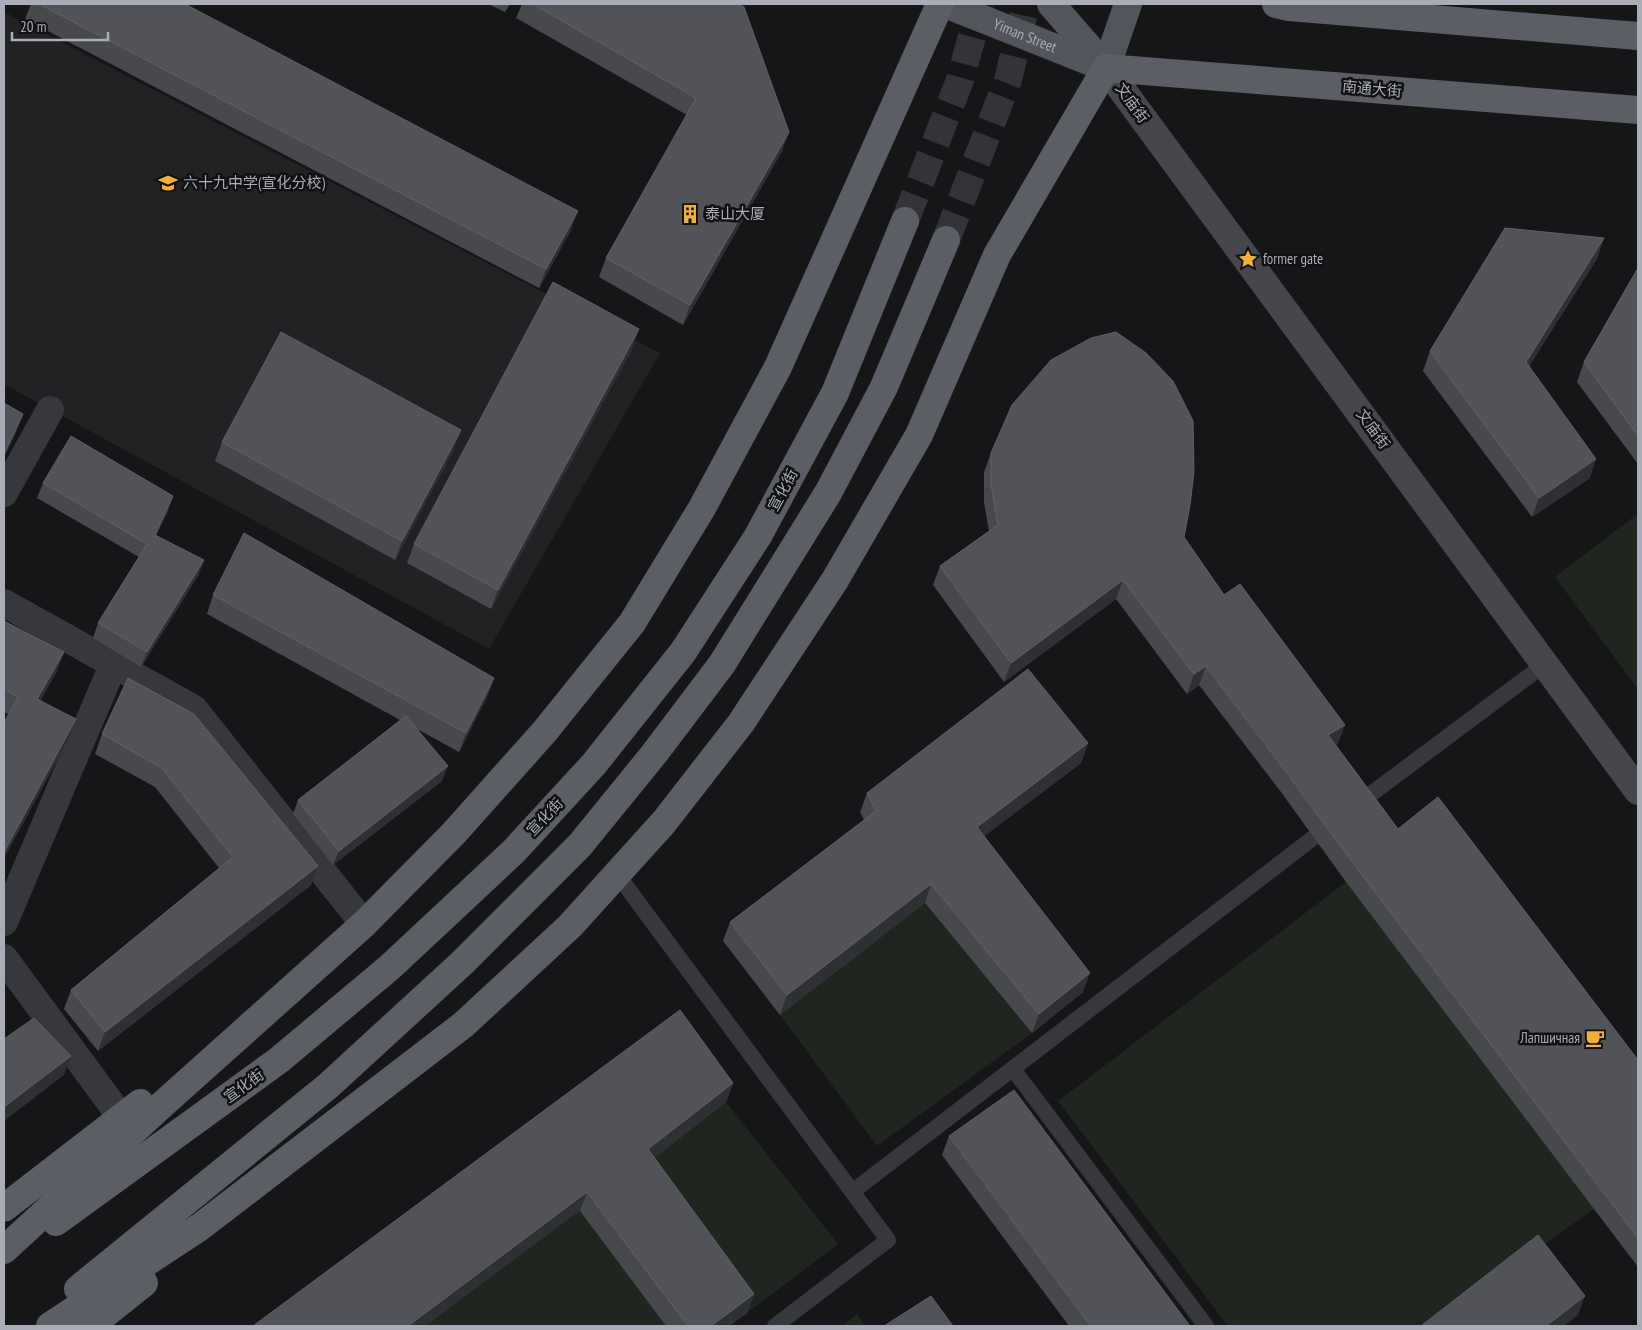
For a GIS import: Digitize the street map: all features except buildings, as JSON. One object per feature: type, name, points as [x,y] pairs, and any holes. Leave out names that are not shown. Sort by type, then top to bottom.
[{"type":"highway","points":[[4,1250],[164,1103],[364,924],[454,832],[539,738],[637,614],[702,508],[778,367],[940,4]]},
{"type":"highway","points":[[1276,4],[1289,7],[1638,36]]},
{"type":"highway","points":[[90,1326],[463,1025],[570,926],[664,822],[741,723],[835,580],[918,435],[997,255],[1106,68]]},
{"type":"highway","name":"南通大街","points":[[1106,68],[1638,110]]},
{"type":"highway","name":"宣化街","points":[[4,1260],[279,1060],[390,967],[514,851],[594,764],[683,652],[758,536],[835,392],[905,221]]},
{"type":"highway","points":[[32,1326],[328,1086],[462,963],[580,845],[654,754],[722,664],[828,492],[884,387],[946,240]]},
{"type":"highway","points":[[4,1208],[121,1118],[364,924]]},
{"type":"highway","points":[[50,1326],[200,1227],[463,1025]]},
{"type":"main road","name":"Yiman Street","points":[[945,4],[1106,68]]},
{"type":"main road","points":[[1051,4],[1106,68]]},
{"type":"main road","points":[[1106,68],[1128,4]]},
{"type":"main road","name":"文庙街","points":[[1106,68],[1638,791]]},
{"type":"street","points":[[4,493],[50,410]]},
{"type":"street","points":[[4,602],[194,709],[364,924]]},
{"type":"street","points":[[4,922],[114,663]]},
{"type":"street","points":[[4,958],[121,1118]]},
{"type":"lane","points":[[1359,803],[1545,664]]},
{"type":"lane","points":[[852,1192],[1314,838]]},
{"type":"lane","points":[[617,874],[888,1240],[775,1326]]},
{"type":"lane","points":[[1013,1069],[1206,1326]]},
{"type":"shaded area","name":"六十九中学(宣化分校)","points":[[4,12],[660,353],[489,649],[4,384]]},
{"type":"shaded area","points":[[1636,515],[1638,519],[1638,689],[1555,577]]},
{"type":"shaded area","points":[[1346,882],[1594,1209],[1531,1254],[1438,1326],[1228,1326],[1058,1101]]},
{"type":"shaded area","points":[[925,903],[1032,1033],[877,1146],[780,1015]]},
{"type":"shaded area","points":[[726,1102],[838,1244],[747,1313],[641,1168]]},
{"type":"shaded area","points":[[580,1211],[666,1326],[426,1326]]},
{"type":"shaded area","points":[[857,1314],[865,1326],[842,1326]]},
{"type":"tunnel","points":[[905,221],[960,80],[981,4]]},
{"type":"tunnel","points":[[946,240],[1008,80],[1026,4]]},
{"type":"place","name":"六十九中学(宣化分校)","points":[[168,183]]},
{"type":"place","name":"泰山大厦","points":[[690,214]]},
{"type":"place","name":"former gate","points":[[1248,259]]},
{"type":"place","name":"Лапшичная","points":[[1595,1038]]}]
